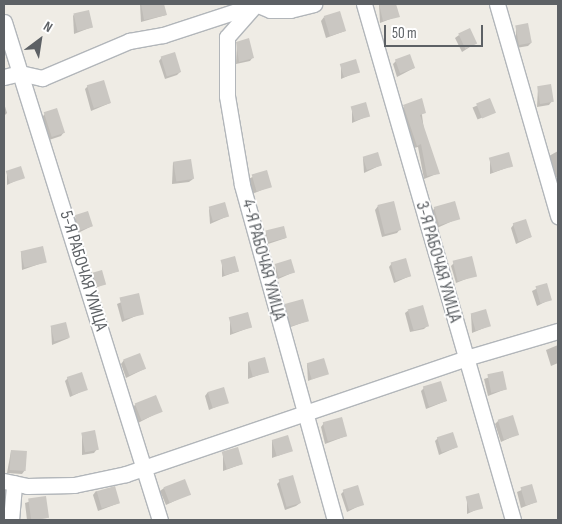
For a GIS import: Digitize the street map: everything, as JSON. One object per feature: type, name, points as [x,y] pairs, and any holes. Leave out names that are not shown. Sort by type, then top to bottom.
[{"type":"street","points":[[4,77],[20,73],[42,78],[129,40],[164,35],[256,4],[270,10],[290,10],[314,4]]},
{"type":"street","name":"4-Я РАБОЧАЯ УЛИЦА","points":[[256,4],[227,37],[227,96],[242,185],[263,247],[304,416],[335,520]]},
{"type":"street","name":"3-Я РАБОЧАЯ УЛИЦА","points":[[364,4],[513,520]]},
{"type":"street","points":[[497,4],[558,216]]},
{"type":"street","name":"5-Я РАБОЧАЯ УЛИЦА","points":[[4,22],[160,520]]},
{"type":"street","points":[[11,520],[9,482],[74,485],[126,474],[143,465],[304,416],[466,358],[558,331]]},
{"type":"building","points":[[141,4],[164,4],[167,15],[144,20]]},
{"type":"building","points":[[379,4],[396,4],[400,17],[383,21]]},
{"type":"building","points":[[89,10],[93,28],[77,31],[73,14]]},
{"type":"building","points":[[340,11],[346,31],[330,36],[324,16]]},
{"type":"building","points":[[528,23],[532,43],[519,45],[515,25]]},
{"type":"building","points":[[470,28],[477,43],[465,49],[458,33]]},
{"type":"building","points":[[249,38],[254,58],[239,62],[236,42]]},
{"type":"building","points":[[175,52],[181,72],[167,76],[161,56]]},
{"type":"building","points":[[410,54],[415,68],[400,74],[395,59]]},
{"type":"building","points":[[356,59],[360,72],[344,77],[340,64]]},
{"type":"building","points":[[104,80],[111,103],[94,108],[87,85]]},
{"type":"building","points":[[551,84],[554,102],[540,104],[537,86]]},
{"type":"building","points":[[422,98],[426,113],[420,115],[440,174],[427,176],[421,144],[417,146],[403,105]]},
{"type":"building","points":[[490,98],[496,113],[482,118],[476,104]]},
{"type":"building","points":[[366,102],[370,116],[355,121],[351,106]]},
{"type":"building","points":[[57,108],[65,133],[52,137],[44,112]]},
{"type":"building","points":[[378,152],[382,165],[367,170],[363,157]]},
{"type":"building","points":[[509,152],[513,166],[493,172],[489,158]]},
{"type":"building","points":[[191,159],[194,179],[176,182],[173,162]]},
{"type":"building","points":[[21,166],[25,178],[10,183],[6,171]]},
{"type":"building","points":[[267,170],[272,187],[257,192],[252,174]]},
{"type":"building","points":[[394,201],[401,230],[385,234],[378,205]]},
{"type":"building","points":[[455,201],[460,219],[439,225],[434,207]]},
{"type":"building","points":[[225,202],[229,216],[213,221],[209,207]]},
{"type":"building","points":[[88,211],[93,226],[80,231],[75,215]]},
{"type":"building","points":[[526,219],[532,237],[519,241],[513,223]]},
{"type":"building","points":[[284,226],[287,238],[268,242],[266,231]]},
{"type":"building","points":[[43,246],[47,263],[24,268],[21,251]]},
{"type":"building","points":[[235,256],[239,271],[225,275],[221,260]]},
{"type":"building","points":[[472,256],[477,276],[458,281],[453,261]]},
{"type":"building","points":[[406,258],[411,276],[396,281],[391,262]]},
{"type":"building","points":[[291,259],[295,272],[279,277],[275,264]]},
{"type":"building","points":[[102,270],[106,284],[97,287],[92,273]]},
{"type":"building","points":[[547,283],[552,300],[540,304],[535,286]]},
{"type":"building","points":[[139,293],[144,314],[124,319],[120,297]]},
{"type":"building","points":[[303,299],[309,321],[291,326],[285,304]]},
{"type":"building","points":[[423,305],[429,326],[414,331],[408,309]]},
{"type":"building","points":[[486,309],[491,326],[476,331],[471,313]]},
{"type":"building","points":[[248,312],[252,327],[233,333],[229,317]]},
{"type":"building","points":[[66,322],[70,338],[54,341],[50,326]]},
{"type":"building","points":[[140,353],[146,369],[129,375],[123,359]]},
{"type":"building","points":[[265,357],[269,372],[253,377],[249,361]]},
{"type":"building","points":[[324,358],[329,374],[312,380],[307,363]]},
{"type":"building","points":[[503,371],[507,390],[491,393],[487,374]]},
{"type":"building","points":[[82,372],[88,390],[73,395],[67,377]]},
{"type":"building","points":[[441,381],[447,401],[429,407],[423,387]]},
{"type":"building","points":[[224,387],[229,403],[213,408],[208,392]]},
{"type":"building","points":[[156,395],[163,412],[141,420],[135,404]]},
{"type":"building","points":[[513,415],[519,435],[504,440],[498,420]]},
{"type":"building","points":[[342,417],[347,436],[328,441],[323,422]]},
{"type":"building","points":[[95,430],[99,450],[85,452],[81,433]]},
{"type":"building","points":[[453,432],[458,447],[442,452],[437,437]]},
{"type":"building","points":[[288,435],[293,451],[277,456],[272,440]]},
{"type":"building","points":[[238,447],[243,464],[227,469],[222,452]]},
{"type":"building","points":[[11,450],[27,451],[26,471],[10,470]]},
{"type":"building","points":[[293,475],[301,503],[287,507],[279,479]]},
{"type":"building","points":[[185,479],[191,495],[170,503],[164,487]]},
{"type":"building","points":[[532,484],[537,502],[526,506],[520,487]]},
{"type":"building","points":[[358,485],[364,505],[349,510],[343,490]]},
{"type":"building","points":[[115,486],[120,503],[102,509],[97,491]]},
{"type":"building","points":[[479,493],[483,508],[470,512],[465,497]]},
{"type":"building","points":[[46,496],[49,518],[31,520],[28,499]]}]
